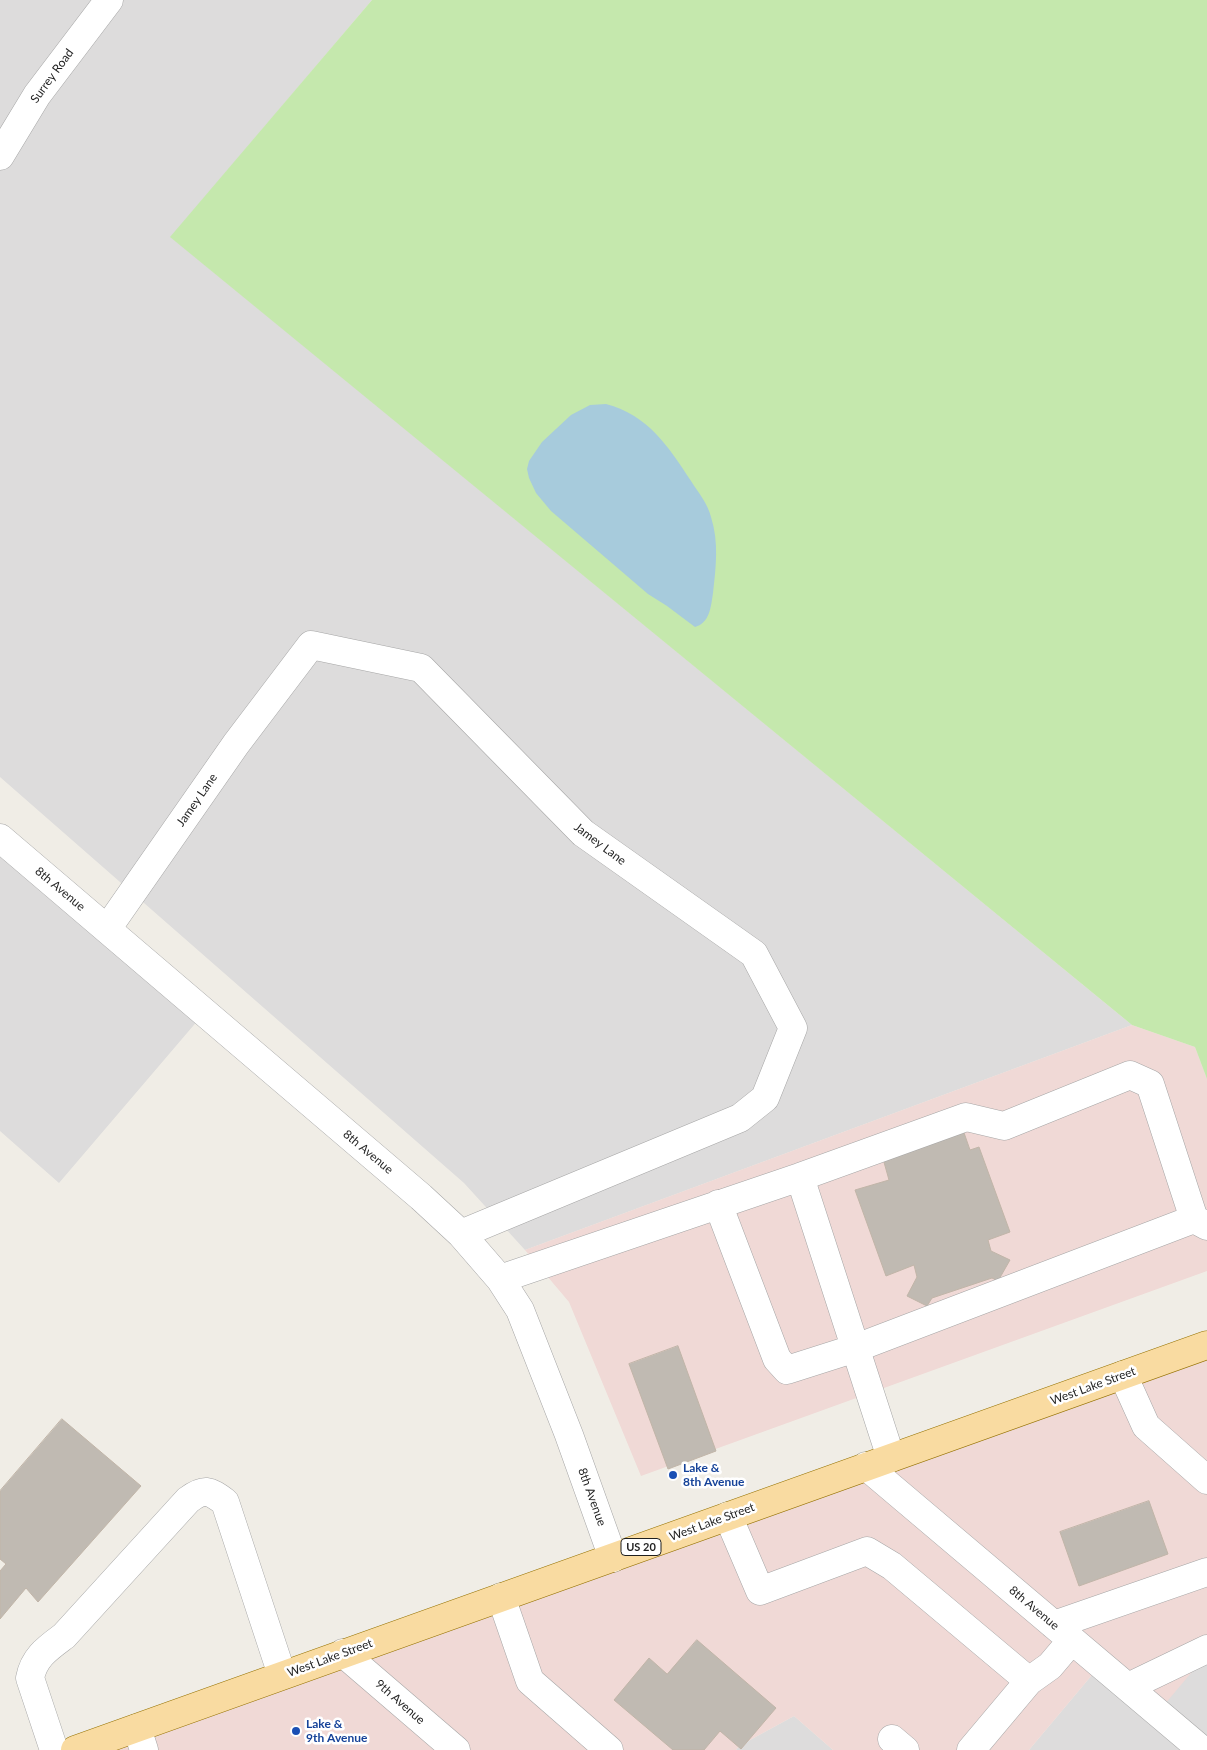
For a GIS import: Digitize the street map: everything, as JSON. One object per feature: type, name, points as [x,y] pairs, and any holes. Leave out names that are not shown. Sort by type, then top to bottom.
[{"type":"main road","name":"West Lake Street","points":[[75,1750],[141,1739],[282,1675],[1207,1345]]},
{"type":"street","name":"Surrey Road","points":[[0,156],[37,95],[109,0]]},
{"type":"street","name":"Jamey Lane","points":[[107,929],[236,744],[311,645],[421,668],[578,828],[754,954],[793,1028],[765,1098],[740,1118],[461,1234]]},
{"type":"street","name":"8th Avenue","points":[[0,838],[421,1197],[461,1234],[500,1279],[520,1310],[569,1435],[613,1558]]},
{"type":"street","points":[[500,1279],[718,1204],[800,1177],[966,1117],[1004,1126],[1130,1075],[1150,1084],[1201,1222],[856,1348],[787,1370],[777,1359],[718,1204]]},
{"type":"street","points":[[800,1177],[856,1348],[878,1462]]},
{"type":"street","points":[[1123,1375],[1146,1426],[1205,1475]]},
{"type":"street","name":"8th Avenue","points":[[878,1462],[1063,1632],[1202,1750]]},
{"type":"street","points":[[54,1750],[30,1678],[32,1668],[41,1653],[64,1636],[188,1500],[199,1492],[215,1494],[225,1502],[282,1675]]},
{"type":"street","points":[[728,1516],[760,1591],[867,1551],[892,1566],[1029,1681]]},
{"type":"street","points":[[971,1750],[1029,1681],[1050,1666],[1063,1632],[1207,1572]]},
{"type":"street","points":[[501,1597],[530,1681],[609,1750]]},
{"type":"street","points":[[1128,1687],[1207,1649]]},
{"type":"street","name":"9th Avenue","points":[[343,1653],[456,1750]]},
{"type":"shaded area","points":[[0,0],[372,0],[171,237],[1132,1025],[525,1250],[464,1183],[0,777]]},
{"type":"shaded area","points":[[0,848],[199,1019],[59,1183],[0,1131]]},
{"type":"shaded area","points":[[1132,1025],[1195,1047],[1207,1079],[1207,1271],[641,1476],[569,1302],[525,1250]]},
{"type":"shaded area","points":[[1207,1353],[1207,1654],[1154,1717],[1097,1669],[1029,1750],[833,1750],[794,1716],[739,1746],[736,1750],[467,1750],[358,1657]]},
{"type":"shaded area","points":[[1207,1654],[1207,1750],[1029,1750],[1097,1669]]},
{"type":"shaded area","points":[[340,1661],[444,1750],[101,1750]]},
{"type":"shaded area","points":[[794,1716],[833,1750],[736,1750],[739,1746]]},
{"type":"green space","points":[[372,0],[1207,0],[1207,1079],[1195,1047],[1132,1025],[170,237]]},
{"type":"water","points":[[606,404],[634,416],[656,434],[665,444],[708,507],[714,526],[716,564],[710,608],[707,618],[700,625],[695,627],[648,594],[551,511],[536,493],[529,478],[527,469],[529,461],[542,442],[571,415],[590,405]]},
{"type":"building","points":[[962,1127],[970,1150],[979,1147],[1010,1232],[988,1240],[991,1251],[1010,1260],[998,1281],[992,1278],[932,1298],[927,1306],[907,1296],[917,1277],[914,1265],[886,1276],[855,1190],[889,1180],[882,1155]]},
{"type":"building","points":[[678,1346],[716,1451],[668,1469],[629,1364]]},
{"type":"building","points":[[62,1419],[141,1486],[38,1602],[26,1588],[0,1619],[0,1571],[6,1564],[0,1559],[0,1491]]},
{"type":"building","points":[[1149,1501],[1168,1554],[1079,1586],[1060,1532]]},
{"type":"building","points":[[697,1640],[776,1708],[741,1749],[720,1731],[704,1750],[673,1750],[614,1700],[649,1658],[667,1674]]},
{"type":"place","name":"Lake & 8th Avenue","points":[[673,1475]]},
{"type":"place","name":"Lake & 9th Avenue","points":[[296,1731]]}]
